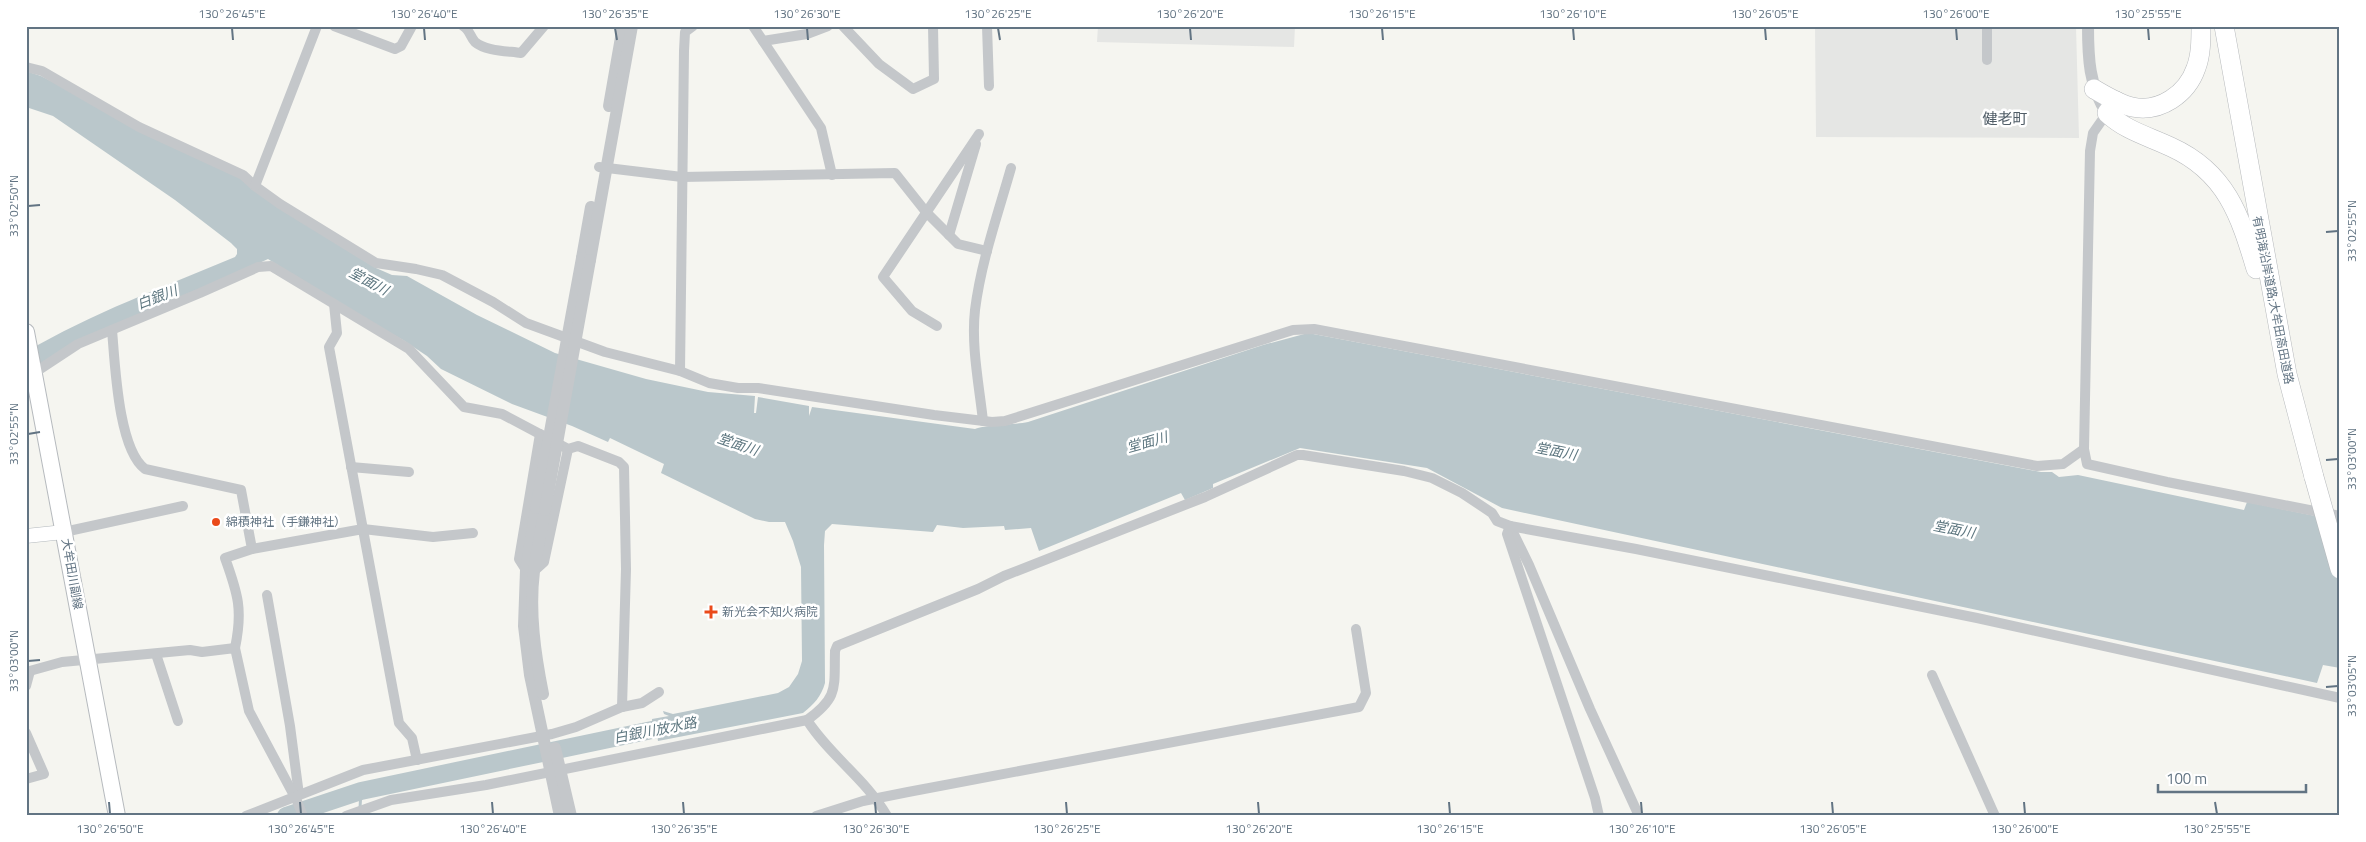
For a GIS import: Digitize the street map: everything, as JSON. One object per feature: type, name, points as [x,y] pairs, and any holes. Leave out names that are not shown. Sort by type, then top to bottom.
[{"type":"highway","points":[[2111,107],[2152,108],[2176,97],[2185,88],[2196,69],[2201,26]]},
{"type":"highway","name":"有明海沿岸道路;大牟田高田道路","points":[[2224,26],[2258,223],[2287,374],[2340,569]]},
{"type":"highway","points":[[2233,26],[2254,173],[2258,223]]},
{"type":"highway","points":[[2094,89],[2111,107],[2128,130],[2190,156],[2206,169],[2230,198],[2247,239],[2287,374]]},
{"type":"main road","name":"大牟田川副線","points":[[27,341],[32,378],[64,532],[117,816]]},
{"type":"main road","points":[[26,536],[64,532]]},
{"type":"street","points":[[255,186],[317,26]]},
{"type":"street","points":[[334,26],[395,50],[401,46],[412,26]]},
{"type":"street","points":[[464,26],[468,28],[475,42],[486,47],[521,54],[544,26]]},
{"type":"street","points":[[603,167],[623,26]]},
{"type":"street","points":[[571,816],[556,771],[526,651],[524,598],[603,167],[632,26]]},
{"type":"street","points":[[680,371],[684,42],[685,32],[693,26]]},
{"type":"street","points":[[753,26],[821,128],[832,175]]},
{"type":"street","points":[[843,26],[878,64],[913,89],[934,80],[933,26]]},
{"type":"street","points":[[987,26],[989,86]]},
{"type":"street","points":[[1987,26],[1987,60]]},
{"type":"street","points":[[2088,26],[2089,60],[2094,89]]},
{"type":"street","points":[[763,41],[807,34],[822,27]]},
{"type":"street","points":[[26,66],[42,70],[140,127],[243,175],[255,186],[376,263],[442,275],[493,302],[526,323],[606,352],[680,371],[714,384],[758,388],[983,421],[1009,420],[1294,330],[1314,329],[2037,466],[2063,464],[2084,449]]},
{"type":"street","points":[[2111,107],[2093,133],[2090,151],[2084,449],[2086,460],[2092,467],[2340,516]]},
{"type":"street","points":[[937,326],[912,311],[882,277],[979,134],[949,235]]},
{"type":"street","points":[[603,167],[682,176],[895,173],[926,212],[958,244],[987,251]]},
{"type":"street","points":[[983,421],[974,342],[975,318],[987,251],[1011,168]]},
{"type":"street","points":[[32,378],[78,344],[200,294],[258,267],[271,266],[409,349],[464,407],[502,414],[568,449],[578,446],[619,462],[624,467],[626,569],[622,707]]},
{"type":"street","points":[[334,304],[337,333],[329,347],[399,723],[412,738],[417,760]]},
{"type":"street","points":[[112,330],[118,401],[123,426],[139,464],[145,469],[241,490],[252,549]]},
{"type":"street","points":[[530,571],[519,559],[540,434]]},
{"type":"street","points":[[530,571],[544,562],[568,449]]},
{"type":"street","points":[[346,816],[390,800],[486,785],[807,720],[825,707],[830,700],[834,682],[834,651],[837,646],[978,589],[1004,576],[1205,497],[1297,455],[1404,471],[1432,478],[1462,493],[1492,513],[1497,521],[1510,526],[1977,618],[2340,698]]},
{"type":"street","points":[[351,467],[409,472]]},
{"type":"street","points":[[64,532],[183,506]]},
{"type":"street","points":[[1510,526],[1507,534],[1595,798],[1599,816]]},
{"type":"street","points":[[1510,526],[1529,565],[1638,816]]},
{"type":"street","points":[[303,816],[297,798],[249,710],[235,648],[240,627],[238,593],[225,558],[252,549],[363,529],[432,537],[473,533]]},
{"type":"street","points":[[267,595],[290,726],[297,798]]},
{"type":"street","points":[[816,816],[877,798],[1359,707],[1366,693],[1356,629]]},
{"type":"street","points":[[26,686],[28,672],[62,662],[235,648]]},
{"type":"street","points":[[156,654],[178,721]]},
{"type":"street","points":[[1932,675],[1995,816]]},
{"type":"street","points":[[246,816],[297,798],[363,770],[548,735],[576,727],[622,707],[642,703],[659,692]]},
{"type":"street","points":[[807,720],[829,750],[877,798],[887,816]]},
{"type":"street","points":[[26,779],[44,774],[27,736]]},
{"type":"street","points":[[556,771],[560,816]]},
{"type":"shaded area","points":[[1098,26],[1295,26],[1294,47],[1097,42]]},
{"type":"shaded area","points":[[1815,26],[2076,26],[2079,138],[1816,137]]},
{"type":"water","points":[[26,71],[41,76],[243,179],[329,239],[376,268],[392,275],[407,276],[477,315],[555,353],[646,379],[708,392],[755,396],[754,413],[756,413],[758,397],[809,406],[809,416],[812,407],[975,429],[1022,423],[1263,345],[1308,333],[2041,472],[2052,472],[2059,477],[2078,475],[2244,510],[2247,502],[2340,521],[2340,668],[2323,665],[2317,683],[1502,508],[1427,468],[1300,448],[1213,484],[1213,488],[1185,500],[1181,493],[1039,551],[1031,528],[1005,530],[1004,526],[963,528],[937,525],[933,532],[832,524],[825,531],[824,545],[825,683],[817,700],[803,713],[658,741],[657,735],[650,736],[648,724],[652,723],[652,719],[669,716],[664,714],[663,711],[673,714],[778,693],[789,687],[798,674],[802,661],[801,567],[785,522],[769,522],[755,519],[661,473],[664,464],[610,438],[608,442],[572,426],[512,404],[441,369],[427,356],[403,340],[350,311],[268,259],[26,373],[26,352],[102,313],[235,257],[237,249],[175,200],[53,116],[26,107]]},
{"type":"waterway","name":"白銀川放水路","points":[[286,816],[361,791],[671,726]]},
{"type":"waterway","points":[[360,808],[361,791]]},
{"type":"place","name":"綿積神社（手鎌神社）","points":[[216,522]]},
{"type":"place","name":"新光会不知火病院","points":[[711,612]]},
{"type":"district","name":"健老町","points":[[2005,119]]},
{"type":"water label","name":"堂面川","points":[[369,281]]},
{"type":"water label","name":"白銀川","points":[[157,297]]},
{"type":"water label","name":"堂面川","points":[[1147,442]]},
{"type":"water label","name":"堂面川","points":[[738,444]]},
{"type":"water label","name":"堂面川","points":[[1556,451]]},
{"type":"water label","name":"堂面川","points":[[1954,529]]}]
